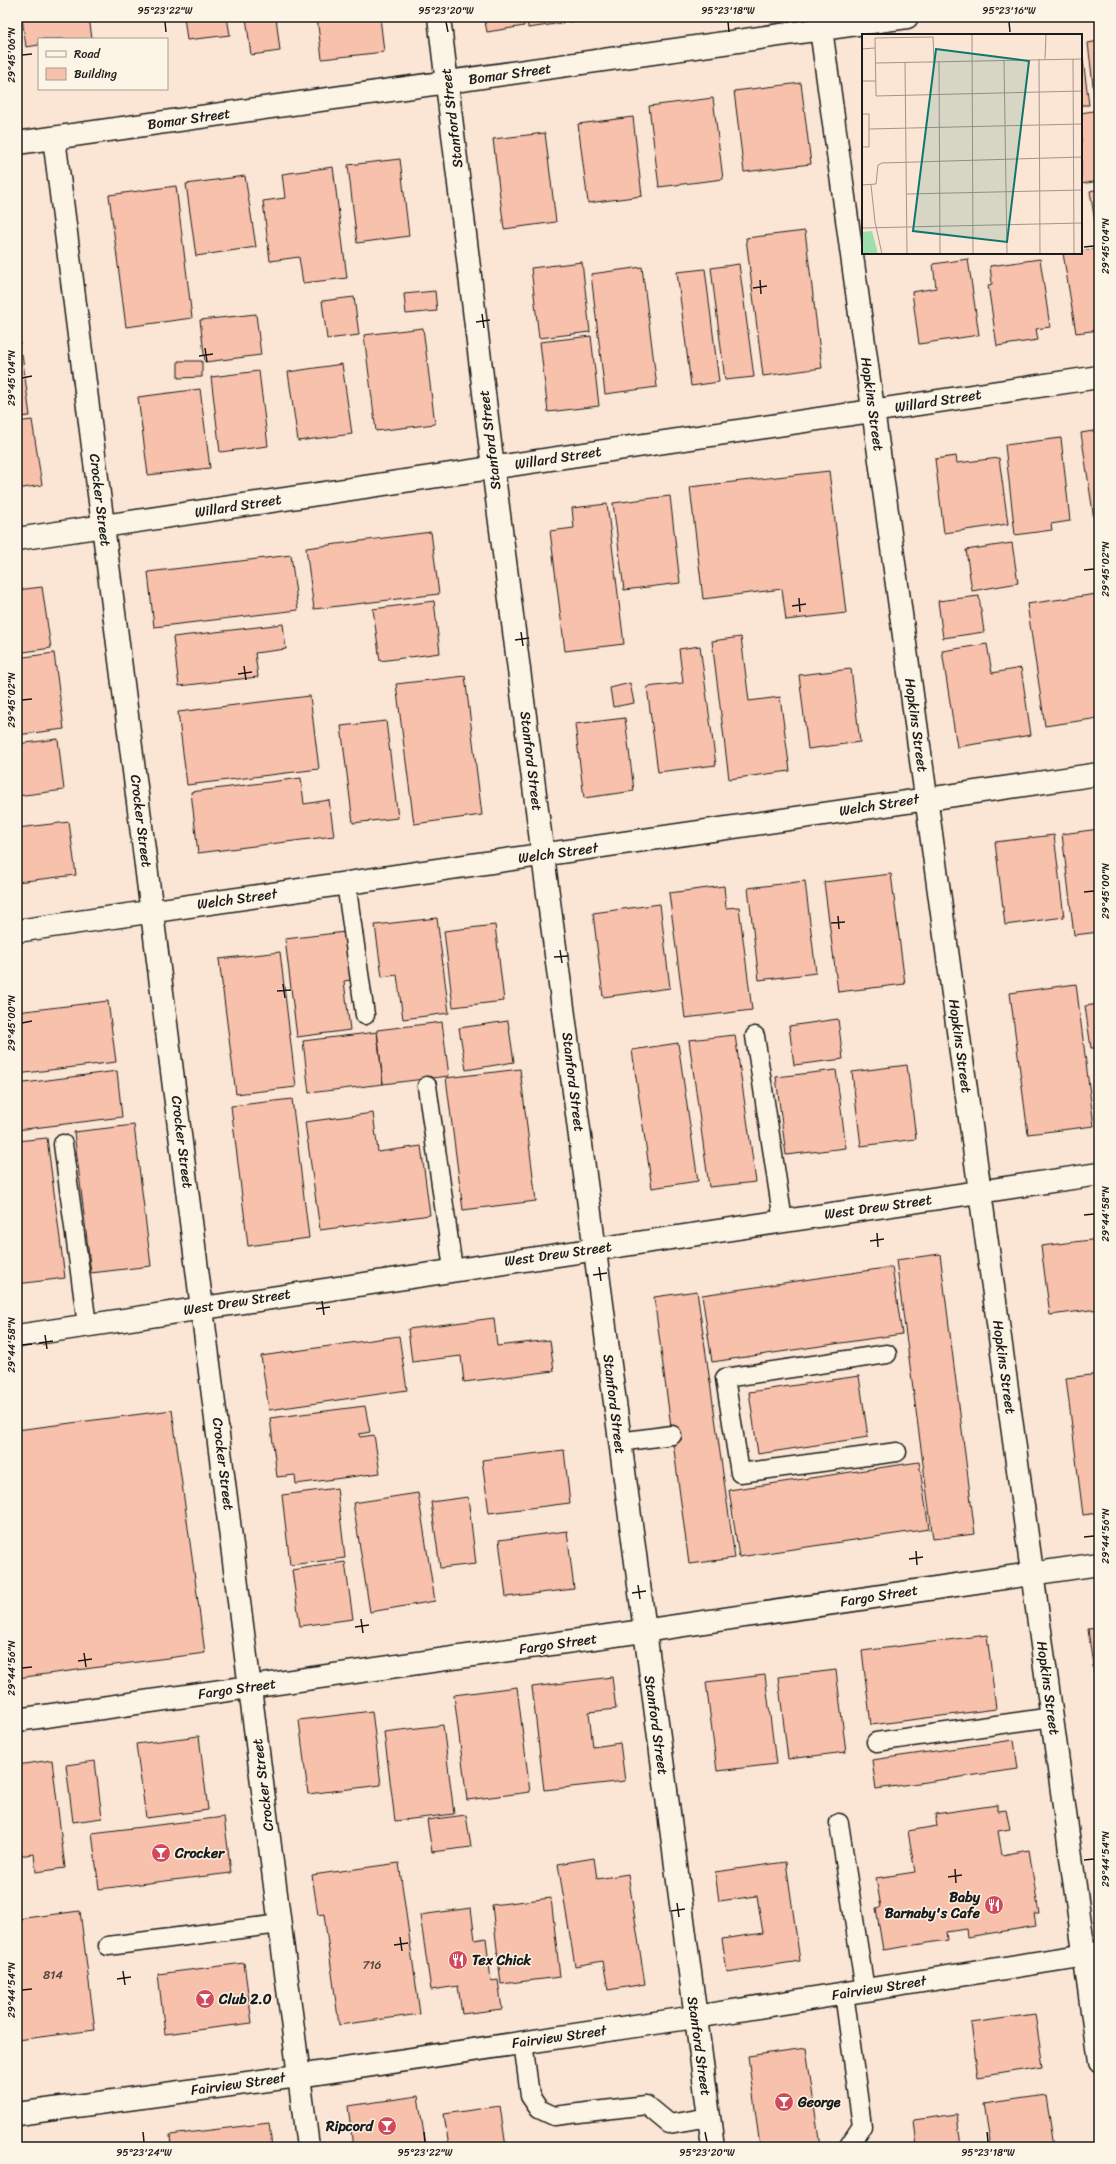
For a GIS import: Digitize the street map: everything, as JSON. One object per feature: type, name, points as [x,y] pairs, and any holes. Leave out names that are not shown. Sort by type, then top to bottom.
[{"type":"street","name":"Stanford Street","points":[[439,17],[543,856],[712,2147]]},
{"type":"street","name":"Bomar Street","points":[[17,143],[448,82],[816,23],[907,17]]},
{"type":"street","name":"Hopkins Street","points":[[816,23],[926,798],[1052,1717],[1092,1954],[1099,2062]]},
{"type":"street","name":"Crocker Street","points":[[54,138],[308,2147]]},
{"type":"street","name":"Willard Street","points":[[17,539],[1099,377]]},
{"type":"street","name":"Welch Street","points":[[17,931],[543,856],[926,798],[1099,774]]},
{"type":"street","name":"West Drew Street","points":[[17,1336],[453,1269],[595,1250],[1099,1174]]},
{"type":"street","name":"Fargo Street","points":[[17,1720],[644,1631],[1099,1564]]},
{"type":"street","name":"Fairview Street","points":[[17,2114],[298,2076],[695,2017],[1092,1954]]},
{"type":"lane","points":[[346,883],[365,1016]]},
{"type":"lane","points":[[755,1036],[783,1221]]},
{"type":"lane","points":[[427,1086],[453,1269]]},
{"type":"lane","points":[[63,1144],[87,1325]]},
{"type":"lane","points":[[888,1354],[725,1378],[725,1428],[740,1473],[897,1452]]},
{"type":"lane","points":[[619,1442],[672,1435]]},
{"type":"lane","points":[[876,1742],[1052,1717]]},
{"type":"lane","points":[[839,1823],[854,1992],[862,2126],[848,2147]]},
{"type":"lane","points":[[108,1946],[280,1924]]},
{"type":"lane","points":[[523,2042],[530,2096],[539,2109],[554,2116],[646,2105],[669,2124],[709,2118]]},
{"type":"building","points":[[22,17],[89,17],[92,38],[38,38],[38,45],[26,47]]},
{"type":"building","points":[[184,17],[227,17],[230,35],[187,40]]},
{"type":"building","points":[[246,17],[276,17],[280,51],[251,55]]},
{"type":"building","points":[[317,17],[380,17],[384,52],[322,59]]},
{"type":"building","points":[[484,17],[523,17],[524,26],[487,32]]},
{"type":"building","points":[[527,17],[562,17],[563,23],[528,28]]},
{"type":"building","points":[[568,17],[602,17],[569,22]]},
{"type":"building","points":[[1099,41],[1099,102],[1095,102],[1088,43]]},
{"type":"building","points":[[1082,52],[1089,105],[1082,105]]},
{"type":"building","points":[[801,83],[811,164],[744,172],[734,91]]},
{"type":"building","points":[[713,98],[723,179],[659,187],[649,106]]},
{"type":"building","points":[[1099,110],[1099,181],[1082,184],[1082,113]]},
{"type":"building","points":[[633,117],[642,196],[588,203],[578,124]]},
{"type":"building","points":[[545,133],[556,222],[504,229],[493,139]]},
{"type":"building","points":[[400,159],[409,236],[357,243],[348,165]]},
{"type":"building","points":[[333,167],[347,278],[303,283],[299,257],[270,261],[263,201],[285,198],[282,174]]},
{"type":"building","points":[[245,176],[256,247],[196,256],[186,184]]},
{"type":"building","points":[[176,186],[192,318],[126,327],[109,195]]},
{"type":"building","points":[[1099,189],[1099,228],[1096,228],[1090,191]]},
{"type":"building","points":[[805,231],[822,368],[763,376],[746,238]]},
{"type":"building","points":[[1099,248],[1099,330],[1076,333],[1063,254],[1082,254],[1082,251]]},
{"type":"building","points":[[968,259],[979,335],[919,344],[912,292],[936,288],[933,264]]},
{"type":"building","points":[[1040,259],[1050,327],[1036,329],[1038,340],[997,346],[988,285],[992,284],[990,266]]},
{"type":"building","points":[[582,262],[590,332],[539,338],[531,268]]},
{"type":"building","points":[[739,264],[754,377],[725,380],[711,268]]},
{"type":"building","points":[[642,267],[657,387],[605,394],[591,274]]},
{"type":"building","points":[[705,269],[719,382],[691,386],[677,272]]},
{"type":"building","points":[[435,291],[437,311],[406,314],[404,294]]},
{"type":"building","points":[[354,297],[359,335],[327,339],[322,301]]},
{"type":"building","points":[[17,313],[20,344],[17,344]]},
{"type":"building","points":[[256,314],[261,355],[205,362],[200,320]]},
{"type":"building","points":[[423,328],[435,424],[376,431],[364,335]]},
{"type":"building","points":[[591,336],[599,406],[548,412],[540,342]]},
{"type":"building","points":[[22,354],[30,416],[17,417],[17,355]]},
{"type":"building","points":[[178,361],[202,361],[202,377],[178,378]]},
{"type":"building","points":[[342,364],[352,434],[298,441],[288,372]]},
{"type":"building","points":[[259,371],[268,446],[220,452],[211,377]]},
{"type":"building","points":[[200,389],[210,468],[148,475],[138,397]]},
{"type":"building","points":[[32,420],[42,485],[17,489],[17,422]]},
{"type":"building","points":[[1099,430],[1099,552],[1081,433]]},
{"type":"building","points":[[1061,438],[1070,521],[1051,524],[1052,530],[1015,535],[1005,445]]},
{"type":"building","points":[[956,456],[957,463],[999,458],[1008,524],[944,533],[935,459]]},
{"type":"building","points":[[829,471],[846,613],[786,620],[782,589],[703,599],[690,487]]},
{"type":"building","points":[[670,496],[680,583],[624,590],[613,503]]},
{"type":"building","points":[[607,504],[624,644],[565,651],[550,531],[574,528],[572,508]]},
{"type":"building","points":[[431,532],[439,594],[314,609],[306,548]]},
{"type":"building","points":[[1012,543],[1018,583],[972,591],[966,550]]},
{"type":"building","points":[[291,555],[298,610],[154,627],[148,572]]},
{"type":"building","points":[[42,587],[51,648],[17,653],[17,590]]},
{"type":"building","points":[[1097,594],[1099,610],[1099,718],[1045,726],[1027,604]]},
{"type":"building","points":[[979,596],[984,632],[943,638],[938,601]]},
{"type":"building","points":[[434,601],[440,653],[380,661],[373,609]]},
{"type":"building","points":[[283,624],[286,649],[255,653],[258,677],[179,686],[173,637]]},
{"type":"building","points":[[741,637],[749,701],[780,697],[790,771],[729,779],[712,641]]},
{"type":"building","points":[[987,644],[992,673],[1021,668],[1031,735],[957,747],[942,651]]},
{"type":"building","points":[[700,646],[716,765],[658,772],[647,687],[683,683],[679,649]]},
{"type":"building","points":[[54,653],[64,729],[17,735],[17,658]]},
{"type":"building","points":[[851,669],[860,742],[808,749],[799,675]]},
{"type":"building","points":[[465,676],[482,815],[414,824],[396,684]]},
{"type":"building","points":[[630,683],[634,703],[613,707],[610,688]]},
{"type":"building","points":[[310,696],[319,769],[187,785],[178,712]]},
{"type":"building","points":[[625,718],[634,791],[584,798],[575,724]]},
{"type":"building","points":[[386,721],[398,818],[353,823],[341,726]]},
{"type":"building","points":[[58,739],[64,790],[17,796],[17,744]]},
{"type":"building","points":[[301,778],[304,804],[329,800],[334,836],[198,853],[191,792]]},
{"type":"building","points":[[69,822],[76,875],[17,882],[17,828]]},
{"type":"building","points":[[1099,829],[1099,932],[1074,935],[1062,834]]},
{"type":"building","points":[[1054,835],[1064,917],[1005,925],[995,842]]},
{"type":"building","points":[[891,874],[905,984],[838,992],[824,882]]},
{"type":"building","points":[[805,881],[816,973],[759,980],[748,888]]},
{"type":"building","points":[[724,886],[726,908],[739,907],[752,1010],[685,1018],[669,893]]},
{"type":"building","points":[[660,904],[670,988],[603,997],[593,913]]},
{"type":"building","points":[[437,918],[449,1013],[403,1019],[397,975],[382,977],[375,925]]},
{"type":"building","points":[[495,925],[504,1001],[453,1007],[444,931]]},
{"type":"building","points":[[345,932],[351,980],[344,981],[350,1030],[297,1037],[285,939]]},
{"type":"building","points":[[280,952],[296,1087],[236,1094],[219,959]]},
{"type":"building","points":[[1076,984],[1094,1126],[1028,1134],[1010,993]]},
{"type":"building","points":[[108,1001],[116,1062],[17,1074],[17,1012]]},
{"type":"building","points":[[1099,1004],[1099,1066],[1097,1048],[1091,1048],[1085,1006]]},
{"type":"building","points":[[838,1019],[843,1059],[794,1065],[789,1026]]},
{"type":"building","points":[[508,1021],[514,1062],[466,1070],[459,1028]]},
{"type":"building","points":[[442,1022],[449,1076],[383,1084],[377,1030]]},
{"type":"building","points":[[377,1032],[383,1084],[309,1093],[303,1041]]},
{"type":"building","points":[[735,1035],[756,1182],[709,1187],[689,1040]]},
{"type":"building","points":[[678,1043],[698,1181],[652,1188],[632,1050]]},
{"type":"building","points":[[907,1065],[916,1139],[861,1146],[852,1072]]},
{"type":"building","points":[[520,1069],[536,1201],[463,1210],[446,1078]]},
{"type":"building","points":[[836,1070],[846,1148],[786,1155],[776,1077]]},
{"type":"building","points":[[117,1071],[122,1117],[17,1130],[17,1084]]},
{"type":"building","points":[[292,1099],[309,1238],[248,1246],[231,1106]]},
{"type":"building","points":[[373,1113],[378,1152],[421,1146],[430,1215],[320,1230],[305,1122]]},
{"type":"building","points":[[134,1125],[151,1266],[91,1273],[74,1132]]},
{"type":"building","points":[[47,1138],[65,1278],[17,1284],[17,1141]]},
{"type":"building","points":[[1099,1239],[1099,1309],[1050,1315],[1041,1246]]},
{"type":"building","points":[[940,1254],[975,1534],[933,1539],[896,1260]]},
{"type":"building","points":[[892,1267],[902,1334],[712,1362],[702,1295]]},
{"type":"building","points":[[697,1291],[735,1558],[689,1564],[654,1297]]},
{"type":"building","points":[[494,1318],[497,1346],[550,1340],[554,1371],[464,1382],[461,1356],[412,1362],[408,1329]]},
{"type":"building","points":[[399,1336],[407,1390],[269,1410],[261,1356]]},
{"type":"building","points":[[1099,1374],[1099,1513],[1083,1515],[1066,1378]]},
{"type":"building","points":[[859,1376],[868,1437],[758,1454],[749,1392]]},
{"type":"building","points":[[365,1406],[370,1432],[359,1434],[360,1437],[374,1435],[380,1473],[296,1484],[295,1475],[277,1477],[270,1418]]},
{"type":"building","points":[[172,1410],[205,1653],[17,1678],[17,1430]]},
{"type":"building","points":[[564,1450],[570,1503],[489,1513],[482,1460]]},
{"type":"building","points":[[919,1462],[929,1529],[739,1557],[729,1490]]},
{"type":"building","points":[[337,1488],[345,1558],[290,1565],[282,1495]]},
{"type":"building","points":[[418,1493],[435,1601],[370,1612],[353,1503]]},
{"type":"building","points":[[468,1497],[476,1564],[440,1568],[431,1502]]},
{"type":"building","points":[[567,1531],[574,1589],[506,1597],[499,1540]]},
{"type":"building","points":[[345,1562],[353,1619],[300,1626],[292,1570]]},
{"type":"building","points":[[1099,1628],[1099,1704],[1098,1704],[1088,1629]]},
{"type":"building","points":[[987,1635],[996,1709],[871,1725],[862,1651]]},
{"type":"building","points":[[836,1670],[846,1752],[788,1759],[778,1677]]},
{"type":"building","points":[[765,1675],[776,1764],[717,1771],[706,1682]]},
{"type":"building","points":[[612,1677],[616,1709],[589,1712],[593,1747],[620,1743],[625,1781],[544,1790],[532,1687]]},
{"type":"building","points":[[517,1687],[530,1792],[467,1800],[454,1695]]},
{"type":"building","points":[[372,1711],[381,1785],[308,1794],[299,1720]]},
{"type":"building","points":[[443,1725],[454,1814],[395,1821],[384,1732]]},
{"type":"building","points":[[199,1736],[208,1810],[146,1818],[136,1744]]},
{"type":"building","points":[[1014,1740],[1018,1769],[876,1789],[872,1760]]},
{"type":"building","points":[[52,1760],[65,1868],[36,1872],[34,1854],[17,1856],[17,1765]]},
{"type":"building","points":[[95,1761],[102,1818],[73,1822],[66,1765]]},
{"type":"building","points":[[997,1805],[997,1811],[1006,1810],[1010,1829],[998,1831],[1002,1855],[1029,1850],[1039,1914],[1034,1914],[1036,1926],[967,1937],[966,1929],[946,1932],[947,1940],[883,1950],[876,1908],[881,1907],[876,1878],[915,1872],[908,1831],[937,1826],[935,1814]]},
{"type":"building","points":[[466,1815],[471,1847],[432,1852],[427,1820]]},
{"type":"building","name":"Crocker","points":[[224,1817],[231,1873],[99,1889],[92,1833]]},
{"type":"building","points":[[594,1858],[597,1879],[628,1874],[645,1984],[608,1990],[603,1961],[575,1966],[558,1864]]},
{"type":"building","points":[[786,1862],[800,1961],[727,1972],[722,1939],[763,1933],[757,1896],[719,1901],[715,1872]]},
{"type":"building","points":[[399,1863],[420,2014],[339,2025],[324,1914],[318,1915],[312,1875]]},
{"type":"building","points":[[551,1898],[560,1977],[501,1984],[492,1905]]},
{"type":"building","name":"Tex Chick","points":[[471,1908],[475,1940],[486,1938],[491,1981],[498,1980],[502,2009],[462,2014],[458,1986],[431,1990],[420,1915]]},
{"type":"building","points":[[80,1911],[95,2030],[17,2040],[17,1919]]},
{"type":"building","name":"Club 2.0","points":[[244,1963],[252,2023],[165,2034],[158,1974]]},
{"type":"building","points":[[1035,2014],[1043,2067],[978,2077],[971,2023]]},
{"type":"building","name":"George","points":[[806,2048],[820,2147],[760,2147],[748,2056]]},
{"type":"building","points":[[1045,2095],[1053,2147],[990,2147],[983,2104]]},
{"type":"building","name":"Ripcord","points":[[418,2096],[426,2147],[353,2147],[348,2106]]},
{"type":"building","points":[[500,2106],[506,2147],[449,2147],[444,2114]]},
{"type":"building","points":[[957,2114],[961,2147],[917,2147],[914,2120]]},
{"type":"building","points":[[269,2123],[272,2147],[171,2147],[170,2135]]},
{"type":"place","name":"Crocker","points":[[161,1853]]},
{"type":"place","name":"Baby Barnaby's Cafe","points":[[994,1905]]},
{"type":"place","name":"Tex Chick","points":[[458,1960]]},
{"type":"place","name":"Club 2.0","points":[[205,1999]]},
{"type":"place","name":"George","points":[[784,2102]]},
{"type":"place","name":"Ripcord","points":[[387,2126]]}]
